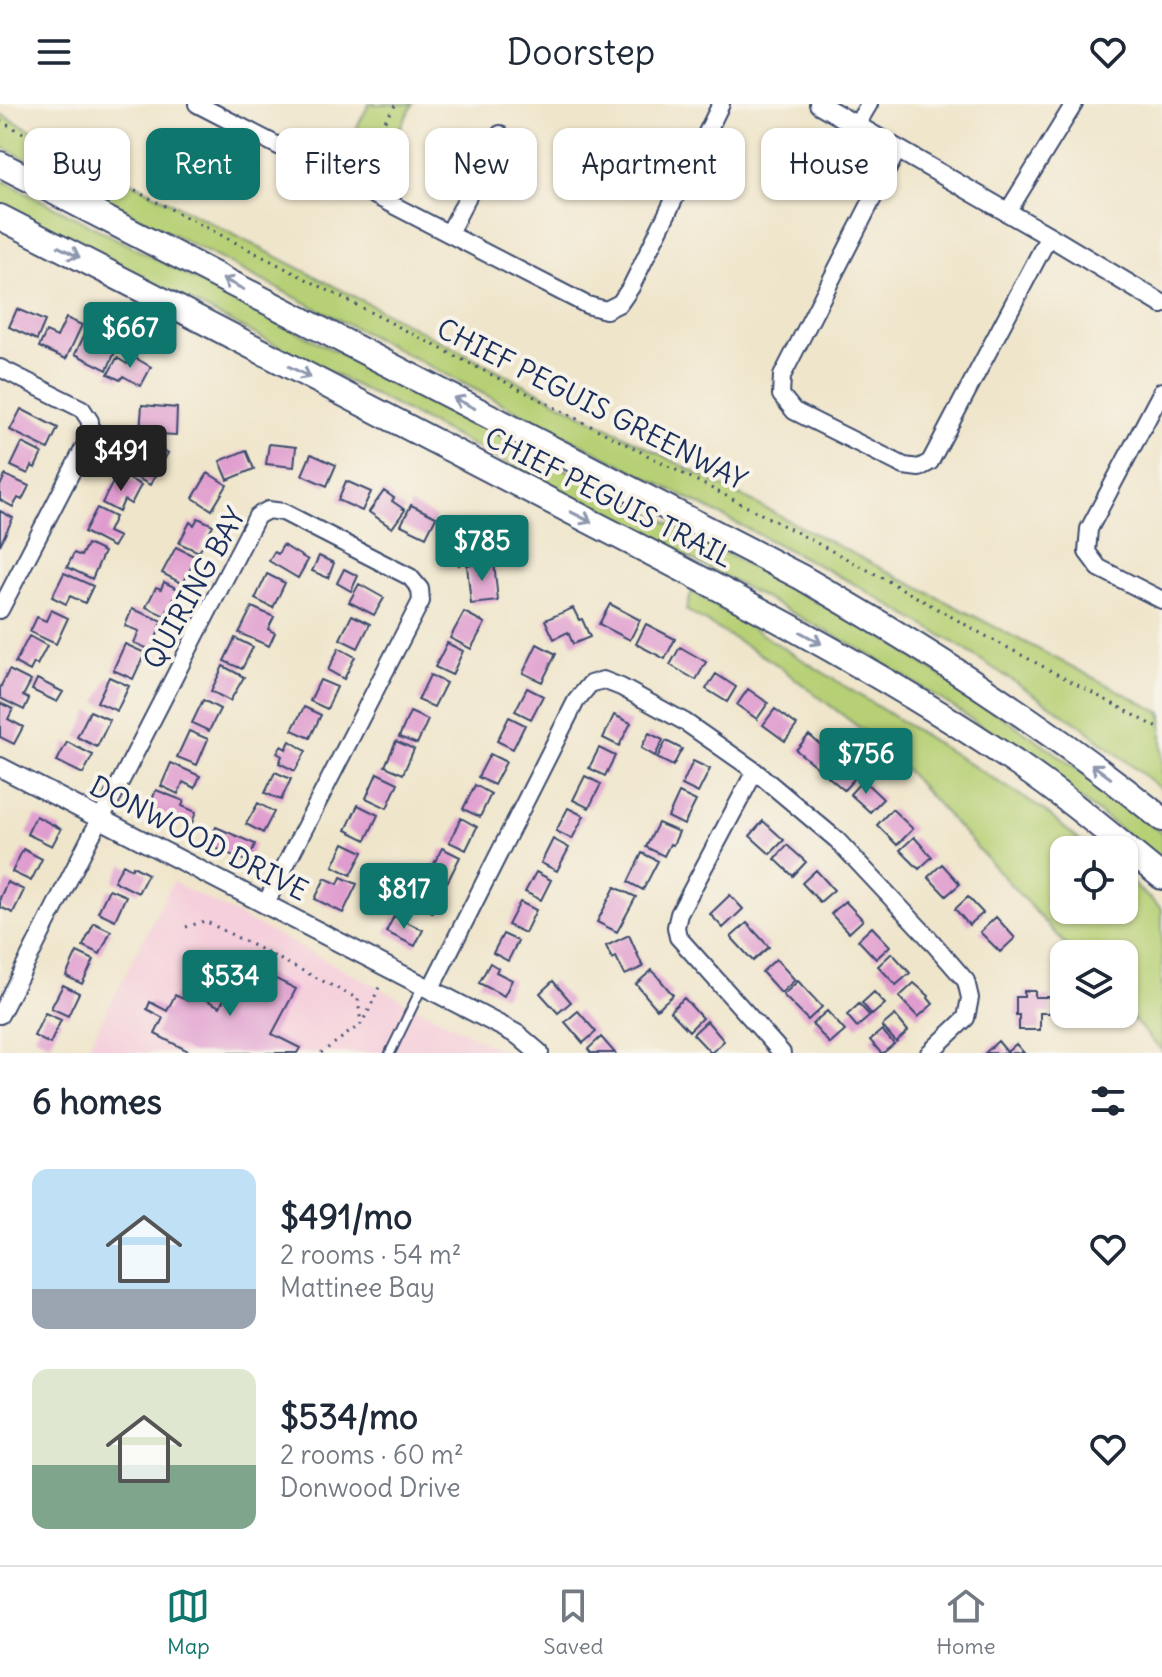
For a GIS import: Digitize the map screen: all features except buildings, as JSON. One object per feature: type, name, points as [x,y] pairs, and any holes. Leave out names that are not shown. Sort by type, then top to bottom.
[{"type":"main road","name":"CHIEF PEGUIS TRAIL","points":[[0,164],[735,542],[842,601],[952,667],[1029,719],[1162,819]]},
{"type":"main road","name":"CHIEF PEGUIS TRAIL","points":[[0,217],[729,593],[862,666],[1021,767],[1162,877]]},
{"type":"street","points":[[197,104],[276,145]]},
{"type":"street","points":[[384,200],[587,305],[606,310],[620,303],[631,287],[721,104]]},
{"type":"street","points":[[819,104],[1162,304]]},
{"type":"street","points":[[856,126],[869,104]]},
{"type":"street","points":[[1007,213],[1074,104]]},
{"type":"street","points":[[898,149],[782,376],[781,395],[794,411],[904,466],[919,468],[930,462],[1049,236]]},
{"type":"street","points":[[449,233],[466,200]]},
{"type":"street","points":[[0,368],[82,409],[90,421],[90,436],[0,610]]},
{"type":"street","points":[[1162,391],[1089,529],[1087,552],[1099,568],[1162,600]]},
{"type":"street","name":"QUIRING BAY","points":[[100,818],[257,516],[268,510],[283,512],[410,577],[420,589],[421,601],[266,903]]},
{"type":"street","points":[[427,986],[576,701],[590,684],[603,680],[685,722],[755,771],[837,840],[927,936],[966,981],[970,998],[966,1018],[929,1053]]},
{"type":"street","name":"DONWOOD DRIVE","points":[[0,767],[427,986],[518,1035],[539,1053]]},
{"type":"street","points":[[755,771],[679,914],[676,927],[678,937],[782,1053]]},
{"type":"street","points":[[0,1015],[100,818]]},
{"type":"lane","points":[[390,1053],[427,986]]},
{"type":"path","points":[[380,128],[396,104]]},
{"type":"path","name":"CHIEF PEGUIS GREENWAY","points":[[0,121],[796,532],[1162,730]]},
{"type":"path","points":[[186,927],[205,921],[358,999],[361,1024]]},
{"type":"path","points":[[321,1053],[361,1024],[380,985]]},
{"type":"shaded area","points":[[173,882],[506,1053],[85,1053]]},
{"type":"green space","points":[[369,104],[413,104],[400,128],[357,128]]},
{"type":"green space","points":[[0,114],[27,128],[24,128],[24,158],[0,146]]},
{"type":"green space","points":[[0,179],[24,191],[24,200],[41,200],[635,505],[888,640],[1049,748],[1162,833],[1162,864],[1138,844],[1138,836],[1128,836],[961,712],[867,653],[441,429],[0,204]]},
{"type":"green space","points":[[130,181],[146,189],[146,200],[167,200],[1162,713],[1162,790],[1082,726],[961,647],[849,581],[105,200],[130,200]]},
{"type":"green space","points":[[692,591],[1042,809],[1074,836],[1050,836],[1050,924],[1138,924],[1138,889],[1162,909],[1162,1051],[1138,1024],[1138,940],[1061,940],[886,748],[773,662],[686,610]]}]
